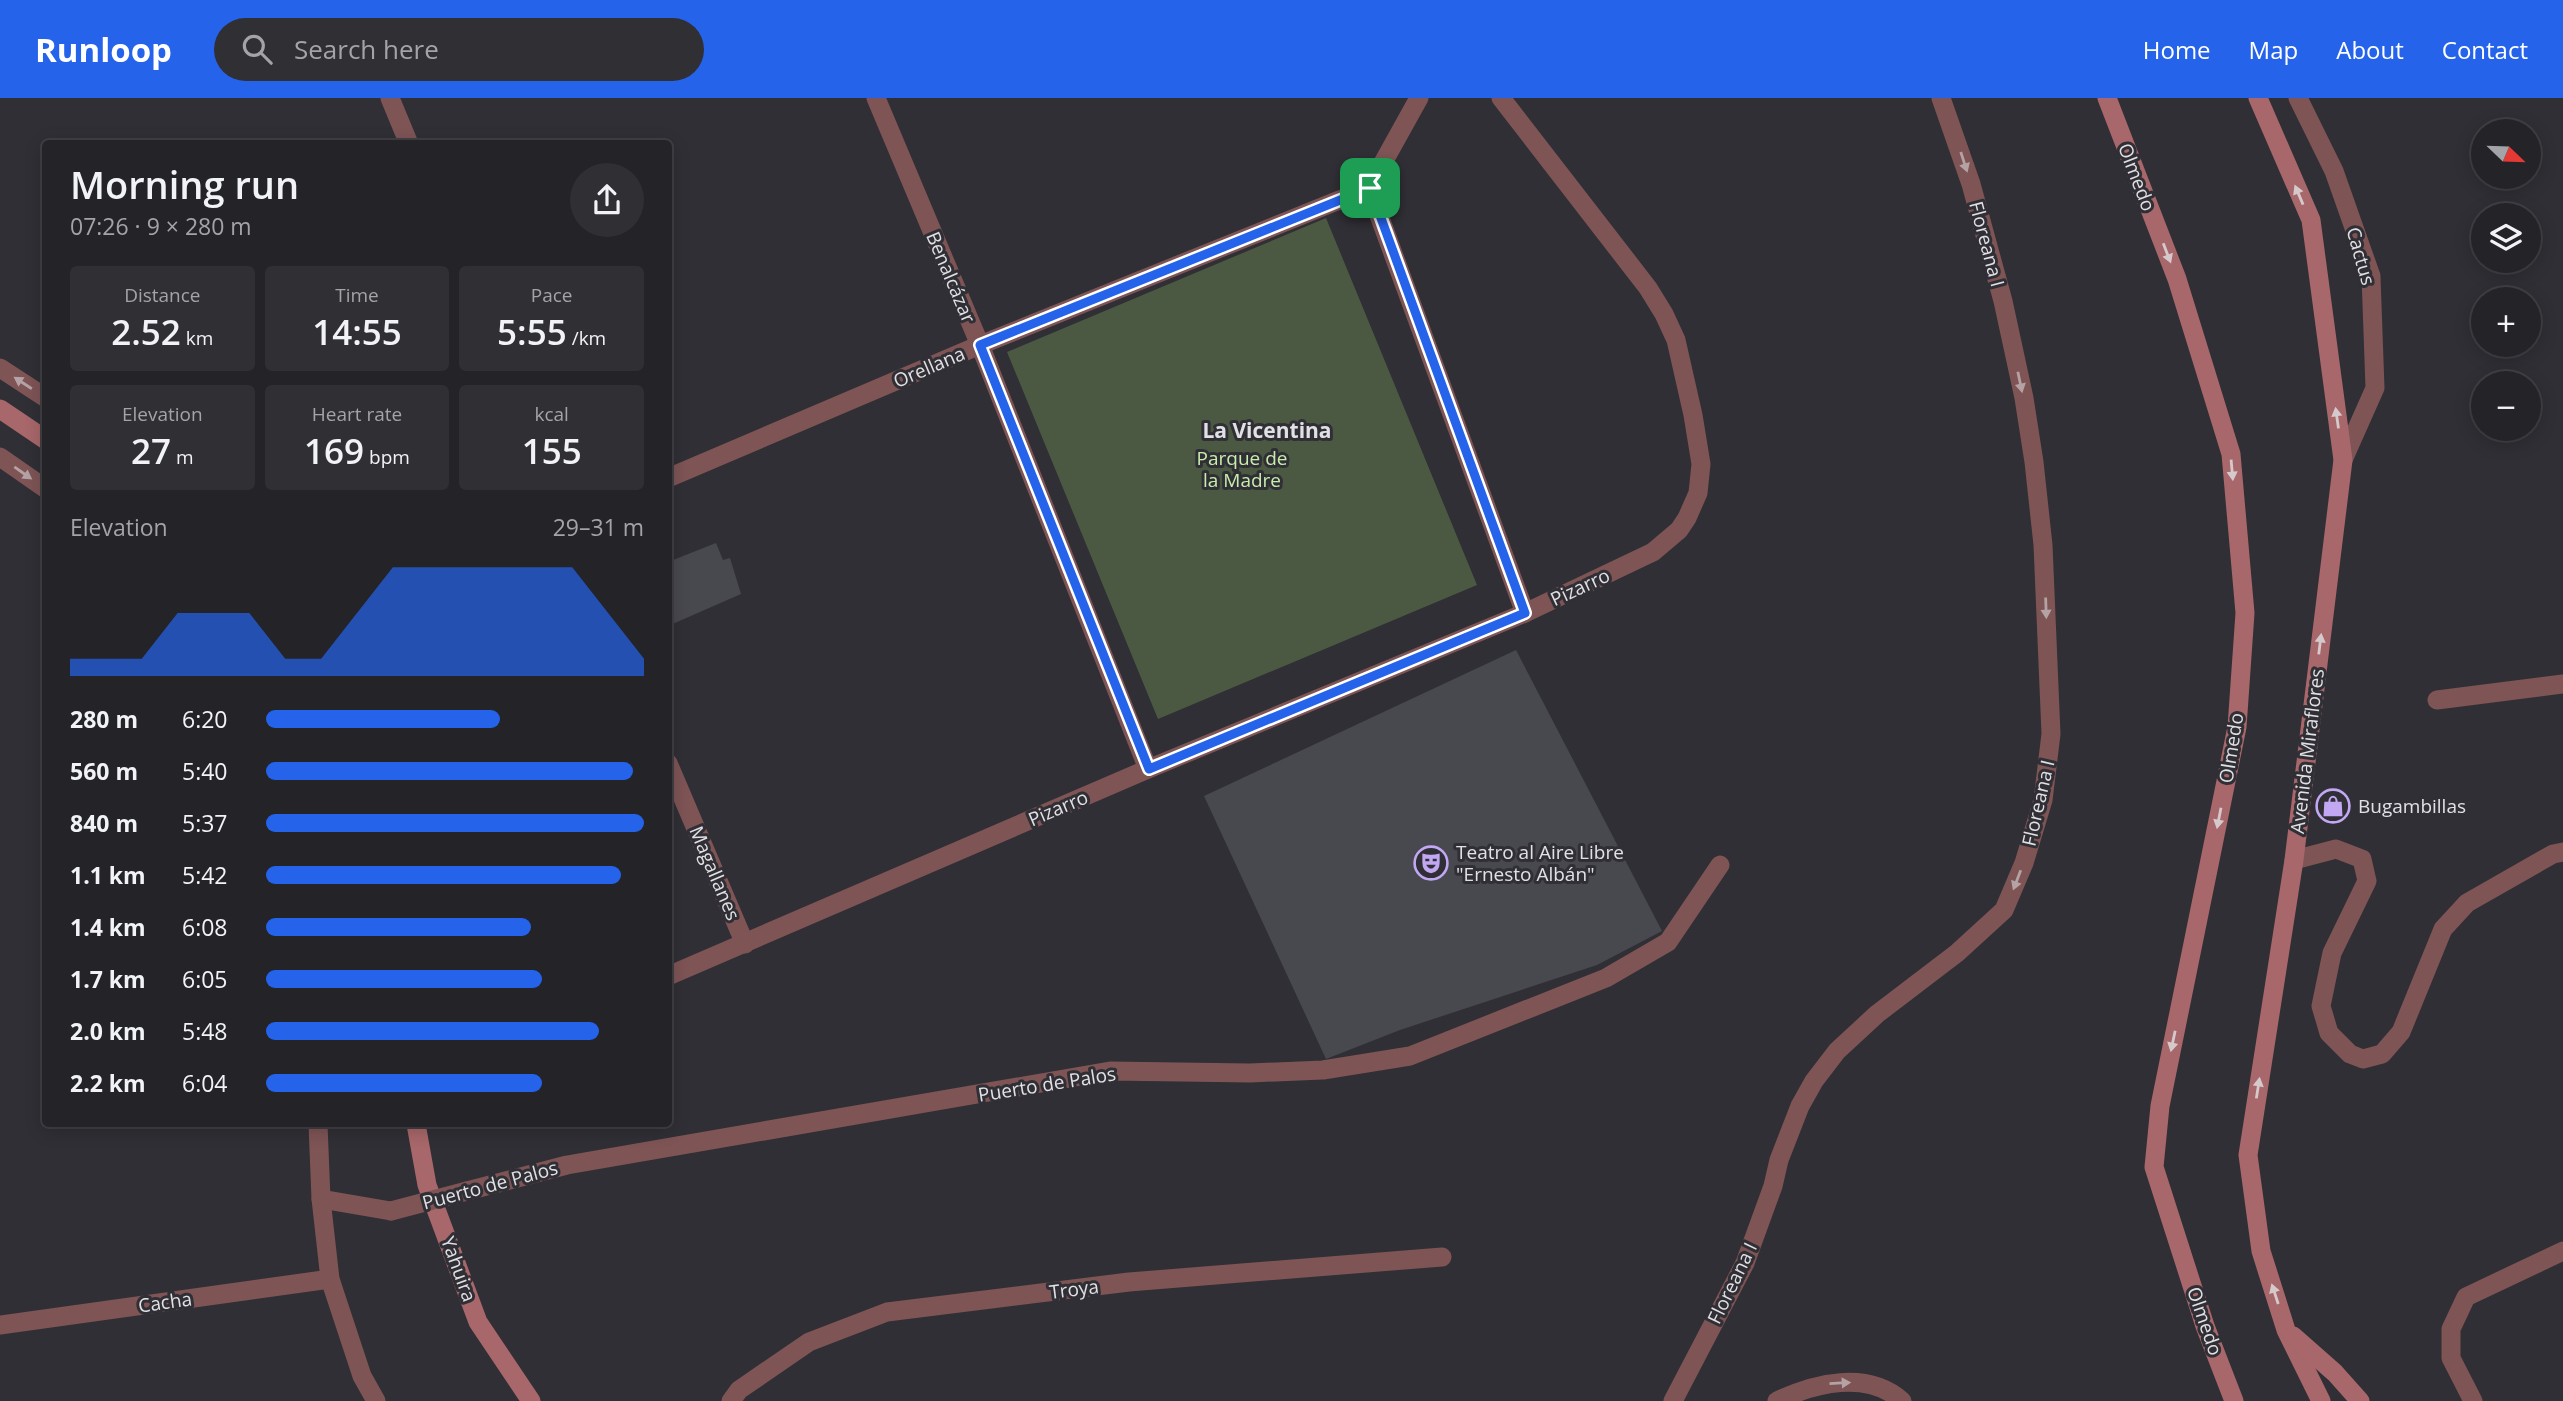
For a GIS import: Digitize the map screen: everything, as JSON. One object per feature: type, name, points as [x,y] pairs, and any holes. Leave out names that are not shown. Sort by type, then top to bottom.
[{"type":"main road","name":"Olmedo","points":[[2107,98],[2177,279],[2231,454],[2245,612],[2237,727],[2160,1106],[2154,1167],[2205,1325],[2234,1401]]},
{"type":"main road","name":"Avenida Miraflores","points":[[2258,98],[2311,220],[2343,460],[2294,859],[2248,1155],[2261,1251],[2286,1330],[2321,1401]]},
{"type":"main road","points":[[0,410],[42,436]]},
{"type":"main road","name":"Yahuira","points":[[417,1127],[428,1185],[478,1322],[531,1401]]},
{"type":"main road","points":[[2286,1330],[2335,1373],[2360,1401]]},
{"type":"street","points":[[390,98],[407,140]]},
{"type":"street","name":"Benalcázar","points":[[876,98],[980,345],[1149,769]]},
{"type":"street","points":[[1419,98],[1370,188],[1525,613]]},
{"type":"street","name":"Pizarro","points":[[672,974],[1149,769],[1525,613],[1653,552],[1679,530],[1698,493],[1701,464],[1676,340],[1648,288],[1501,98]]},
{"type":"street","name":"Floreana I","points":[[1672,1401],[1745,1263],[1769,1198],[1779,1160],[1800,1106],[1814,1081],[1837,1051],[1857,1032],[1956,953],[2004,910],[2024,863],[2043,800],[2051,734],[2043,545],[2034,462],[2024,398],[2003,301],[1971,184],[1941,98]]},
{"type":"street","name":"Cactus","points":[[2298,98],[2334,171],[2371,276],[2375,388],[2343,460]]},
{"type":"street","name":"Orellana","points":[[672,476],[980,345],[1370,188]]},
{"type":"street","points":[[0,368],[42,395]]},
{"type":"street","points":[[0,457],[42,486]]},
{"type":"street","points":[[2437,700],[2563,684]]},
{"type":"street","name":"Magallanes","points":[[672,772],[745,944]]},
{"type":"street","points":[[2294,859],[2336,849],[2362,859],[2367,881],[2332,953],[2321,1006],[2329,1032],[2350,1054],[2363,1059],[2382,1054],[2401,1032],[2443,929],[2467,902],[2553,854],[2563,852]]},
{"type":"street","name":"Puerto de Palos","points":[[321,1199],[391,1211],[567,1165],[1110,1072],[1250,1073],[1323,1070],[1410,1056],[1606,978],[1668,942],[1720,865]]},
{"type":"street","points":[[318,1127],[321,1199],[330,1279],[362,1376],[376,1401]]},
{"type":"street","points":[[2473,1401],[2451,1358],[2451,1329],[2466,1297],[2563,1251]]},
{"type":"street","name":"Troya","points":[[731,1401],[739,1390],[809,1342],[887,1312],[1129,1282],[1442,1257]]},
{"type":"street","name":"Cacha","points":[[0,1325],[330,1279]]},
{"type":"street","points":[[362,1376],[365,1401]]},
{"type":"street","points":[[1777,1401],[1797,1392],[1841,1382],[1872,1385],[1902,1401]]},
{"type":"green space","name":"Parque de la Madre","points":[[1326,218],[1477,585],[1158,719],[1007,352]]},
{"type":"building","points":[[716,543],[723,560],[730,558],[741,594],[672,624],[672,560]]},
{"type":"building","name":"Teatro al Aire Libre \"Ernesto Albán\"","points":[[1516,650],[1662,931],[1597,965],[1400,1030],[1326,1059],[1204,796]]},
{"type":"place","name":"Bugambillas","points":[[2333,806]]},
{"type":"place","name":"Teatro al Aire Libre \"Ernesto Albán\"","points":[[1431,863]]},
{"type":"district","name":"La Vicentina","points":[[1267,430]]},
{"type":"route","points":[[1370,188],[1525,613],[1149,769],[980,345],[1370,188]]}]
